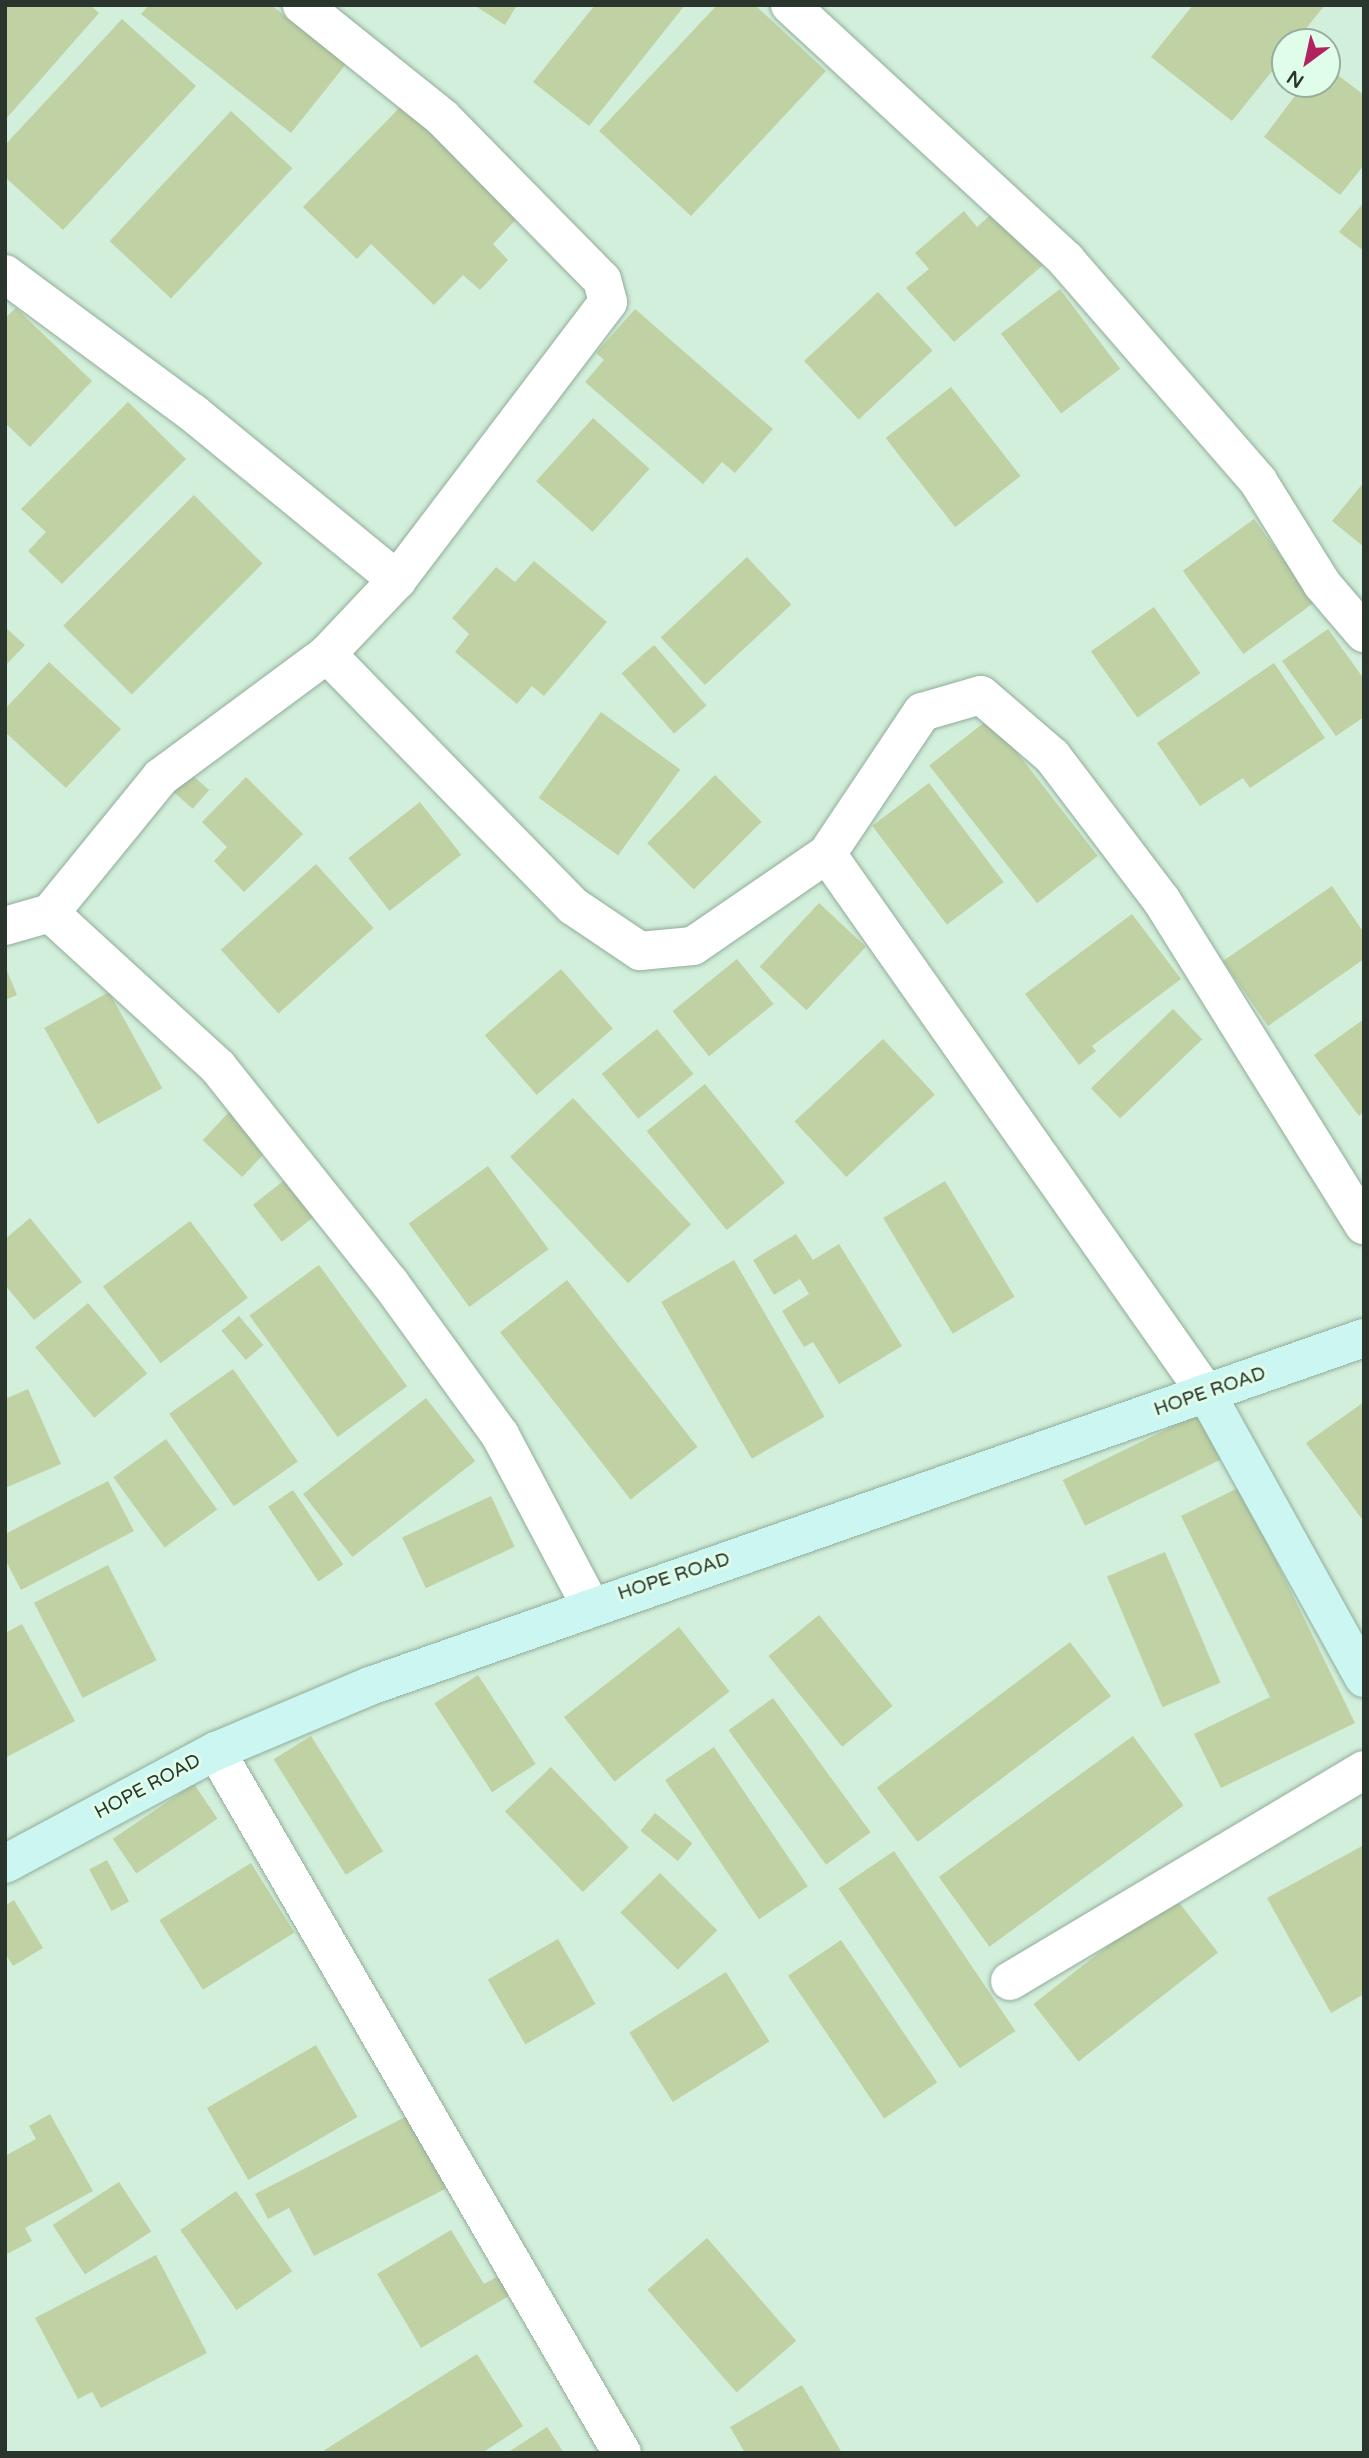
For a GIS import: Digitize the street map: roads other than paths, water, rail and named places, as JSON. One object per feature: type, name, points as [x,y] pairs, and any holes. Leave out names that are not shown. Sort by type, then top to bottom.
[{"type":"street","points":[[5,926],[50,913],[161,777],[327,654],[397,580],[608,302],[602,280],[443,118],[302,5]]},
{"type":"street","points":[[790,5],[1066,260],[1258,481],[1321,584],[1364,633]]},
{"type":"street","points":[[5,274],[193,413],[397,580]]},
{"type":"street","points":[[327,654],[573,906],[640,951],[693,946],[827,854],[922,712],[981,695],[1052,756],[1162,901],[1364,1225]]},
{"type":"street","points":[[827,854],[1206,1393],[1364,1678]]},
{"type":"street","points":[[50,913],[218,1067],[390,1283],[500,1435],[590,1605]]},
{"type":"street","name":"HOPE ROAD","points":[[5,1864],[216,1751],[590,1605],[1364,1338]]},
{"type":"street","points":[[216,1751],[622,2453]]},
{"type":"street","points":[[1010,1981],[1364,1770]]}]
